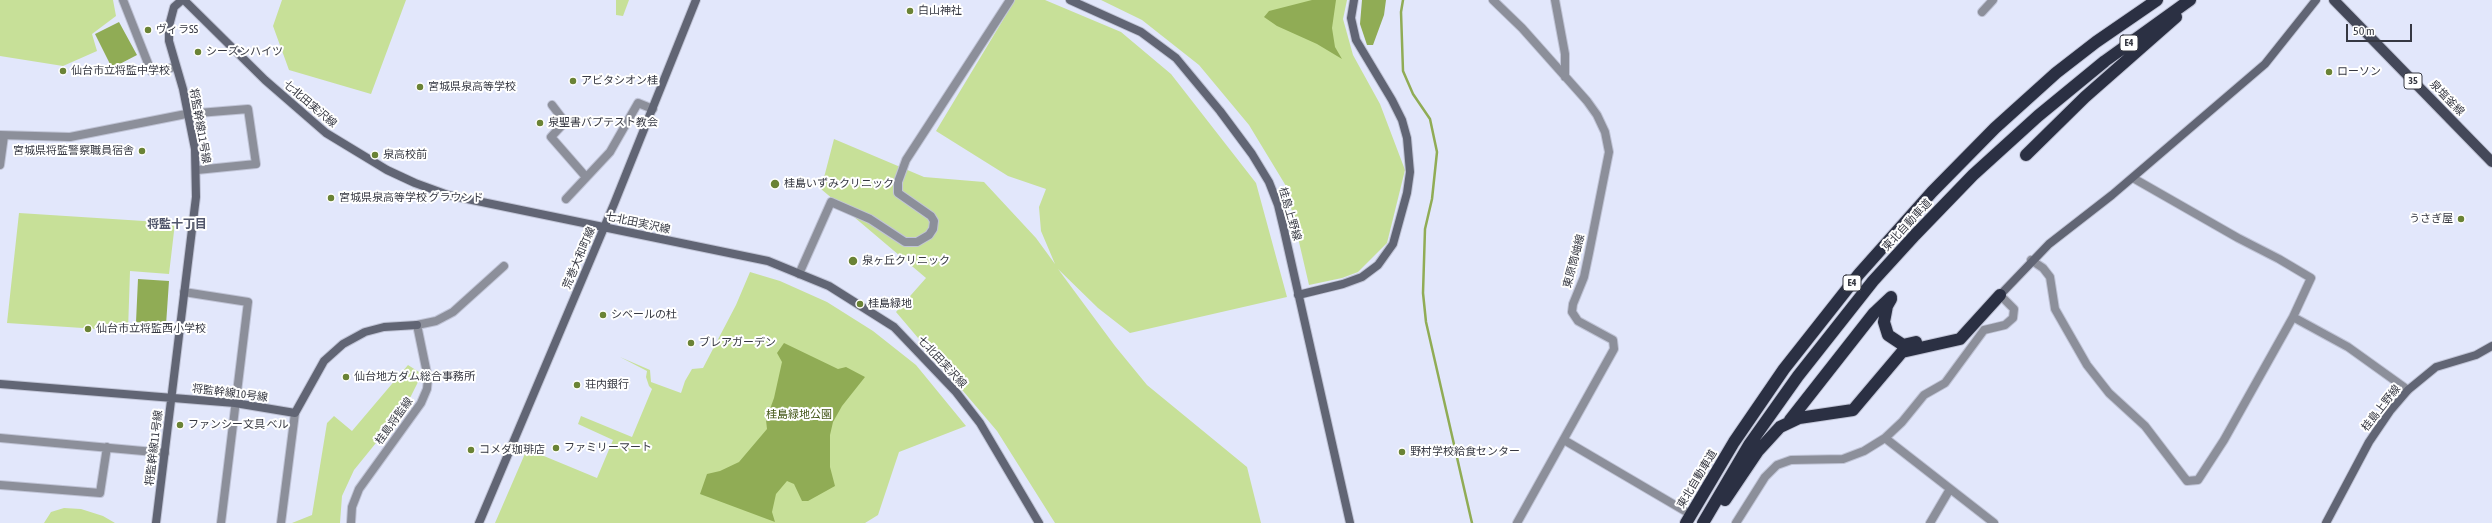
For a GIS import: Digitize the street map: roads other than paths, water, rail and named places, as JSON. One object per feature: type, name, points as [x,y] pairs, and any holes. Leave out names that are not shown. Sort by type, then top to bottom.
[{"type":"highway","points":[[2056,73],[2098,34],[2143,0]]},
{"type":"highway","name":"東北自動車道","points":[[1685,517],[1753,413],[1794,357],[1859,274],[1961,162],[2056,73],[2096,42],[2157,0]]},
{"type":"highway","name":"東北自動車道","points":[[1703,523],[1749,445],[1798,376],[1873,281],[1915,235],[1973,175],[2038,116],[2116,52],[2190,0]]},
{"type":"highway","points":[[2026,155],[2085,97],[2197,0]]},
{"type":"highway","points":[[1790,420],[1853,410],[1902,352],[1960,339],[2000,295]]},
{"type":"highway","points":[[1711,523],[1758,451],[1780,427],[1790,420],[1883,303],[1892,297],[1887,306],[1885,329],[1892,339],[1900,344],[1955,334],[1972,325]]},
{"type":"main road","name":"泉塩釜線","points":[[2334,0],[2492,162]]},
{"type":"street","points":[[123,0],[151,71],[176,67]]},
{"type":"street","name":"将監幹線11号線","points":[[156,523],[184,292],[193,236],[197,170],[195,149],[186,114],[183,89],[169,41],[169,26],[174,7],[183,0]]},
{"type":"street","name":"七北田実沢線","points":[[183,0],[265,80],[326,134],[387,170],[448,195],[768,261],[829,286],[894,327],[956,392],[980,423],[1039,523]]},
{"type":"street","name":"荒巻大和町線","points":[[479,523],[653,109],[696,0]]},
{"type":"street","points":[[799,274],[830,202],[870,218],[905,242],[917,242],[929,235],[933,229],[934,221],[931,216],[898,193],[898,182],[906,160],[1010,0]]},
{"type":"street","name":"桂島上野線","points":[[1070,0],[1141,32],[1176,58],[1214,103],[1252,154],[1269,182],[1278,205],[1350,523]]},
{"type":"street","points":[[1298,295],[1343,284],[1362,277],[1378,265],[1393,244],[1407,193],[1410,172],[1407,138],[1392,100],[1356,40],[1352,18],[1354,0]]},
{"type":"street","name":"東原筒岫線","points":[[1494,0],[1522,28],[1597,115],[1605,132],[1609,152],[1584,277],[1573,304],[1572,312],[1578,321],[1613,340],[1614,349],[1517,523]]},
{"type":"street","points":[[1555,0],[1565,54],[1565,77]]},
{"type":"street","points":[[1982,12],[1993,0]]},
{"type":"street","points":[[1736,523],[1764,477],[1777,465],[1791,460],[1843,459],[1864,451],[1884,438],[1902,422],[1924,395],[1945,383],[1984,330],[2010,322],[2014,310],[2000,295],[2032,260],[2133,178],[2265,64],[2316,0]]},
{"type":"street","points":[[566,199],[610,152],[638,103],[653,109]]},
{"type":"street","points":[[552,105],[565,122],[551,137],[586,177]]},
{"type":"street","points":[[0,165],[2,135],[70,137],[186,114],[248,109],[256,164],[197,170]]},
{"type":"street","points":[[2032,260],[2043,268],[2050,277],[2055,309],[2088,364],[2109,393],[2145,426],[2187,481],[2192,482],[2203,475],[2293,317],[2311,278],[2280,259],[2238,238],[2133,178]]},
{"type":"street","points":[[281,523],[295,413],[324,361],[343,344],[365,332],[384,327],[417,325],[436,321],[453,312],[504,266]]},
{"type":"street","points":[[184,292],[248,302],[221,523]]},
{"type":"street","points":[[2293,317],[2348,347],[2408,390]]},
{"type":"street","name":"桂島将監線","points":[[351,523],[352,508],[359,489],[421,403],[427,388],[428,378],[417,325]]},
{"type":"street","name":"桂島上野線","points":[[2326,523],[2369,442],[2390,411],[2408,390],[2436,367],[2476,355],[2492,346]]},
{"type":"street","name":"将監幹線10号線","points":[[0,384],[235,403],[295,413]]},
{"type":"street","points":[[0,438],[165,453]]},
{"type":"street","points":[[1884,438],[1994,523]]},
{"type":"street","points":[[1564,440],[1685,517]]},
{"type":"street","points":[[0,485],[100,493],[107,447]]},
{"type":"street","points":[[1930,523],[1950,489]]},
{"type":"waterway","points":[[1403,0],[1401,12],[1403,71],[1413,94],[1430,119],[1437,152],[1432,199],[1425,229],[1423,293],[1426,322],[1472,523]]},
{"type":"place","name":"白山神社","points":[[910,11]]},
{"type":"place","name":"ヴィラSS","points":[[148,30]]},
{"type":"place","name":"シーズンハイツ","points":[[198,52]]},
{"type":"place","name":"仙台市立将監中学校","points":[[63,71]]},
{"type":"place","name":"ローソン","points":[[2329,72]]},
{"type":"place","name":"アビタシオン桂","points":[[573,81]]},
{"type":"place","name":"宮城県泉高等学校","points":[[420,87]]},
{"type":"place","name":"泉聖書バプテスト教会","points":[[540,123]]},
{"type":"place","name":"宮城県将監警察職員宿舎","points":[[142,151]]},
{"type":"place","name":"泉高校前","points":[[375,155]]},
{"type":"place","name":"桂島いずみクリニック","points":[[775,184]]},
{"type":"place","name":"宮城県泉高等学校 グラウンド","points":[[331,198]]},
{"type":"place","name":"うさぎ屋","points":[[2461,219]]},
{"type":"place","name":"泉ヶ丘クリニック","points":[[853,261]]},
{"type":"place","name":"桂島緑地","points":[[860,304]]},
{"type":"place","name":"シベールの杜","points":[[603,315]]},
{"type":"place","name":"仙台市立将監西小学校","points":[[88,329]]},
{"type":"place","name":"ブレアガーデン","points":[[691,343]]},
{"type":"place","name":"仙台地方ダム総合事務所","points":[[346,377]]},
{"type":"place","name":"荘内銀行","points":[[577,385]]},
{"type":"place","name":"ファンシー文具 ベル","points":[[180,425]]},
{"type":"place","name":"ファミリーマート","points":[[556,448]]},
{"type":"place","name":"コメダ珈琲店","points":[[471,450]]},
{"type":"place","name":"野村学校給食センター","points":[[1402,452]]},
{"type":"district","name":"将監十丁目","points":[[177,224]]},
{"type":"park label","name":"桂島緑地公園","points":[[799,415]]}]
